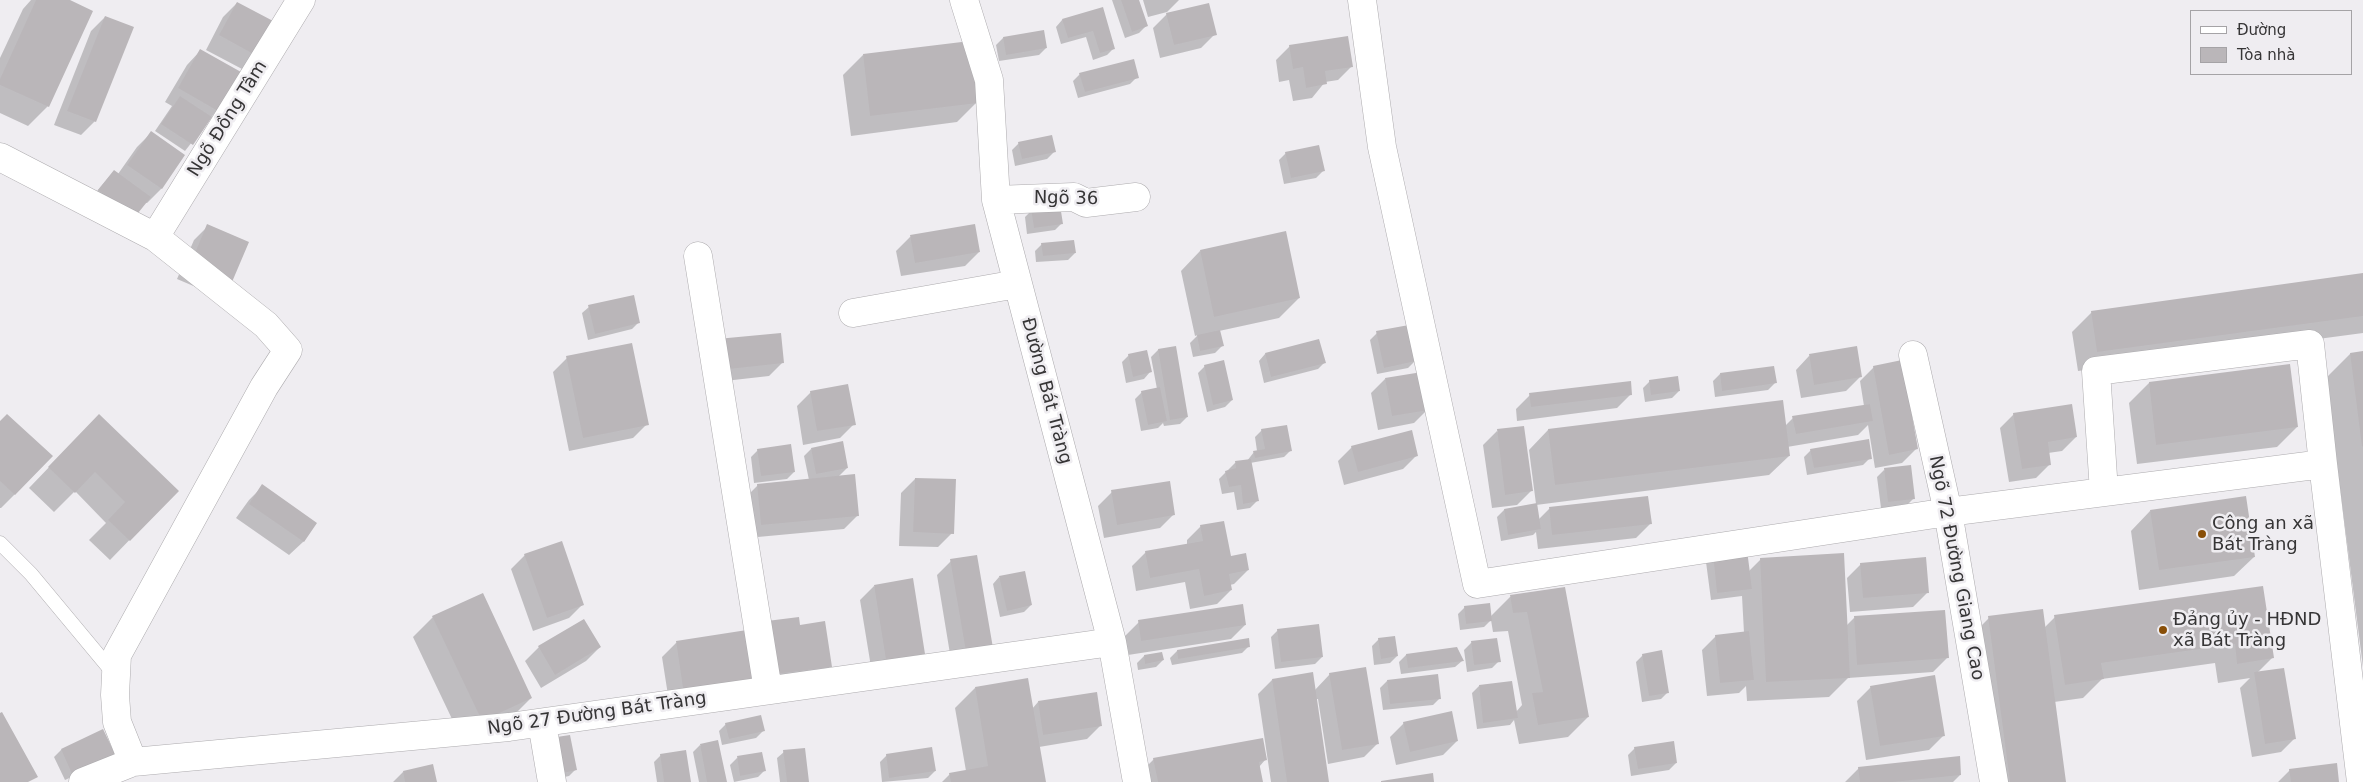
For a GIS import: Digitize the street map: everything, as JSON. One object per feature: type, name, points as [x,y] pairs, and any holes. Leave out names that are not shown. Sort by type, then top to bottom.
[{"type":"street","name":"Ngõ Đồng Tâm","points":[[155,238],[301,0]]},
{"type":"street","name":"Đường Bát Tràng","points":[[964,0],[989,80],[996,200],[1112,642],[1137,782]]},
{"type":"street","points":[[1362,0],[1382,147],[1477,584],[1948,512],[2323,464]]},
{"type":"street","points":[[0,157],[155,238],[266,325],[288,350],[264,386],[116,654],[117,722],[133,762]]},
{"type":"street","name":"Ngõ 36","points":[[996,200],[1074,197],[1086,203],[1136,197]]},
{"type":"street","points":[[698,256],[768,690]]},
{"type":"street","points":[[853,313],[1017,284]]},
{"type":"street","points":[[2104,492],[2096,371],[2310,344],[2361,782]]},
{"type":"street","name":"Ngõ 72 Đường Giang Cao","points":[[1913,354],[1948,512],[1994,782]]},
{"type":"street","name":"Ngõ 27 Đường Bát Tràng","points":[[83,782],[133,762],[542,722],[1112,642]]},
{"type":"street","points":[[542,722],[552,782]]},
{"type":"lane","points":[[0,543],[31,574],[115,676]]},
{"type":"building","points":[[36,0],[70,0],[93,11],[49,107],[0,85],[0,79]]},
{"type":"building","points":[[1121,0],[1139,0],[1148,26],[1132,32]]},
{"type":"building","points":[[237,2],[275,22],[257,56],[219,35]]},
{"type":"building","points":[[1209,3],[1217,35],[1174,45],[1166,13]]},
{"type":"building","points":[[1103,7],[1115,49],[1100,53],[1093,31],[1068,38],[1062,19]]},
{"type":"building","points":[[105,16],[134,27],[96,122],[67,111]]},
{"type":"building","points":[[1044,30],[1047,48],[1006,55],[1003,37]]},
{"type":"building","points":[[1348,36],[1353,67],[1325,71],[1327,84],[1306,88],[1303,67],[1293,69],[1289,45]]},
{"type":"building","points":[[970,41],[978,103],[870,116],[863,54]]},
{"type":"building","points":[[200,49],[241,72],[218,111],[178,88]]},
{"type":"building","points":[[1134,59],[1139,78],[1085,92],[1079,73]]},
{"type":"building","points":[[180,96],[212,117],[193,145],[161,124]]},
{"type":"building","points":[[151,131],[185,155],[162,189],[127,165]]},
{"type":"building","points":[[1052,135],[1056,152],[1022,159],[1018,142]]},
{"type":"building","points":[[1319,145],[1325,171],[1291,178],[1285,152]]},
{"type":"building","points":[[114,170],[151,197],[134,218],[98,190]]},
{"type":"building","points":[[1060,205],[1063,224],[1034,228],[1031,209]]},
{"type":"building","points":[[207,224],[249,242],[232,282],[190,265]]},
{"type":"building","points":[[975,224],[980,252],[915,263],[910,235]]},
{"type":"building","points":[[1286,231],[1300,298],[1214,317],[1200,250]]},
{"type":"building","points":[[1074,240],[1076,253],[1043,256],[1041,243]]},
{"type":"building","points":[[2363,273],[2363,316],[2097,352],[2091,311]]},
{"type":"building","points":[[634,295],[640,323],[595,334],[588,305]]},
{"type":"building","points":[[1409,325],[1416,361],[1384,368],[1376,331]]},
{"type":"building","points":[[1220,330],[1224,346],[1200,351],[1197,335]]},
{"type":"building","points":[[781,333],[784,363],[720,370],[717,339]]},
{"type":"building","points":[[1319,339],[1326,363],[1271,377],[1265,353]]},
{"type":"building","points":[[632,343],[649,425],[583,438],[566,356]]},
{"type":"building","points":[[1176,346],[1188,417],[1170,420],[1158,349]]},
{"type":"building","points":[[1857,346],[1862,377],[1814,385],[1809,354]]},
{"type":"building","points":[[1147,350],[1152,372],[1133,377],[1128,354]]},
{"type":"building","points":[[2363,351],[2363,446],[2362,447],[2350,353]]},
{"type":"building","points":[[1224,360],[1233,400],[1213,405],[1204,365]]},
{"type":"building","points":[[1902,360],[1918,449],[1889,455],[1873,366]]},
{"type":"building","points":[[2290,364],[2298,427],[2156,445],[2149,382]]},
{"type":"building","points":[[1774,366],[1777,383],[1722,391],[1720,373]]},
{"type":"building","points":[[1422,372],[1429,410],[1392,416],[1385,378]]},
{"type":"building","points":[[1678,376],[1680,391],[1651,395],[1649,380]]},
{"type":"building","points":[[1631,381],[1632,395],[1531,407],[1529,393]]},
{"type":"building","points":[[848,384],[856,425],[817,431],[810,391]]},
{"type":"building","points":[[1160,387],[1167,421],[1148,425],[1141,391]]},
{"type":"building","points":[[1783,400],[1790,456],[1555,485],[1548,429]]},
{"type":"building","points":[[1870,404],[1873,421],[1796,434],[1792,416]]},
{"type":"building","points":[[2072,404],[2077,437],[2048,442],[2051,465],[2022,469],[2013,413]]},
{"type":"building","points":[[7,414],[53,456],[15,495],[0,481],[0,421]]},
{"type":"building","points":[[99,414],[179,491],[130,541],[108,520],[125,502],[95,472],[75,493],[48,467]]},
{"type":"building","points":[[1287,425],[1292,451],[1255,458],[1253,451],[1265,449],[1261,429]]},
{"type":"building","points":[[1524,426],[1533,491],[1505,495],[1497,429]]},
{"type":"building","points":[[1412,430],[1418,456],[1358,472],[1351,446]]},
{"type":"building","points":[[1869,439],[1872,459],[1814,468],[1810,449]]},
{"type":"building","points":[[843,441],[848,468],[816,474],[811,448]]},
{"type":"building","points":[[791,444],[795,472],[761,476],[757,449]]},
{"type":"building","points":[[1251,459],[1259,501],[1243,504],[1241,485],[1229,487],[1225,471],[1236,468],[1235,461]]},
{"type":"building","points":[[1911,465],[1915,499],[1888,502],[1884,468]]},
{"type":"building","points":[[855,474],[859,516],[761,525],[757,484]]},
{"type":"building","points":[[915,478],[956,479],[954,534],[913,532]]},
{"type":"building","points":[[1170,481],[1175,515],[1117,525],[1111,490]]},
{"type":"building","points":[[262,484],[317,523],[304,542],[249,504]]},
{"type":"building","points":[[1648,496],[1652,524],[1552,535],[1549,507]]},
{"type":"building","name":"Công an xã Bát Tràng","points":[[2246,496],[2255,557],[2159,570],[2150,510]]},
{"type":"building","points":[[1537,503],[1541,529],[1508,535],[1504,509]]},
{"type":"building","points":[[1224,521],[1231,556],[1246,553],[1249,570],[1229,574],[1232,590],[1204,596],[1199,569],[1150,578],[1145,551],[1203,541],[1200,525]]},
{"type":"building","points":[[562,541],[584,605],[547,618],[524,554]]},
{"type":"building","points":[[1747,550],[1752,589],[1717,593],[1713,554]]},
{"type":"building","points":[[1844,553],[1850,678],[1766,682],[1760,558]]},
{"type":"building","points":[[977,555],[993,648],[966,652],[950,559]]},
{"type":"building","points":[[1926,557],[1929,593],[1863,598],[1860,563]]},
{"type":"building","points":[[1025,571],[1032,605],[1007,611],[999,576]]},
{"type":"building","points":[[913,578],[925,654],[886,660],[874,585]]},
{"type":"building","name":"Đảng ủy - HĐND xã Bát Tràng","points":[[2263,586],[2274,658],[2237,664],[2235,644],[2101,663],[2104,679],[2065,685],[2054,615]]},
{"type":"building","points":[[1565,587],[1589,717],[1538,725],[1532,693],[1543,692],[1527,612],[1513,613],[1510,595]]},
{"type":"building","points":[[483,593],[532,698],[482,721],[432,616]]},
{"type":"building","points":[[1490,603],[1492,621],[1466,624],[1464,606]]},
{"type":"building","points":[[1243,604],[1246,625],[1141,641],[1138,620]]},
{"type":"building","points":[[2043,609],[2066,782],[2010,782],[1988,616]]},
{"type":"building","points":[[1945,610],[1949,658],[1857,665],[1854,616]]},
{"type":"building","points":[[799,617],[800,625],[825,621],[832,667],[775,674],[767,621]]},
{"type":"building","points":[[584,619],[601,647],[555,675],[538,646]]},
{"type":"building","points":[[1319,624],[1323,657],[1281,662],[1277,629]]},
{"type":"building","points":[[747,630],[756,683],[684,695],[676,641]]},
{"type":"building","points":[[1749,631],[1754,680],[1720,683],[1715,635]]},
{"type":"building","points":[[1395,636],[1398,656],[1381,659],[1378,638]]},
{"type":"building","points":[[1249,638],[1250,647],[1178,659],[1177,650]]},
{"type":"building","points":[[1497,638],[1501,662],[1474,665],[1471,641]]},
{"type":"building","points":[[1457,647],[1464,661],[1408,668],[1406,654]]},
{"type":"building","points":[[1662,650],[1669,693],[1649,696],[1642,654]]},
{"type":"building","points":[[1162,652],[1164,660],[1145,664],[1144,655]]},
{"type":"building","points":[[1366,667],[1379,744],[1342,750],[1329,673]]},
{"type":"building","points":[[2284,668],[2296,739],[2265,744],[2254,672]]},
{"type":"building","points":[[1313,672],[1329,782],[1287,782],[1272,679]]},
{"type":"building","points":[[1438,674],[1441,699],[1390,704],[1387,680]]},
{"type":"building","points":[[1935,675],[1945,736],[1880,746],[1870,686]]},
{"type":"building","points":[[1028,678],[1046,782],[951,782],[949,773],[988,766],[975,687]]},
{"type":"building","points":[[1512,681],[1518,718],[1483,723],[1479,685]]},
{"type":"building","points":[[1097,692],[1102,726],[1043,735],[1038,701]]},
{"type":"building","points":[[1452,711],[1458,741],[1410,752],[1403,722]]},
{"type":"building","points":[[2,712],[38,777],[28,782],[0,782],[0,713]]},
{"type":"building","points":[[761,715],[765,731],[729,739],[725,723]]},
{"type":"building","points":[[103,729],[115,754],[72,774],[61,749]]},
{"type":"building","points":[[570,735],[577,770],[558,774],[550,738]]},
{"type":"building","points":[[1263,738],[1267,760],[1259,762],[1263,782],[1158,782],[1153,758]]},
{"type":"building","points":[[718,740],[727,782],[707,782],[700,744]]},
{"type":"building","points":[[1674,741],[1677,763],[1638,769],[1634,747]]},
{"type":"building","points":[[932,747],[936,771],[889,778],[886,754]]},
{"type":"building","points":[[805,748],[809,782],[787,782],[783,750]]},
{"type":"building","points":[[686,750],[691,782],[664,782],[660,754]]},
{"type":"building","points":[[762,752],[766,771],[740,776],[737,756]]},
{"type":"building","points":[[1960,756],[1961,775],[1893,782],[1860,782],[1858,767]]},
{"type":"building","points":[[2337,763],[2339,782],[2291,782],[2289,769]]},
{"type":"building","points":[[433,764],[437,782],[405,782],[403,771]]},
{"type":"building","points":[[1433,773],[1434,782],[1381,782],[1381,781]]},
{"type":"place","name":"Công an xã Bát Tràng","points":[[2202,534]]},
{"type":"place","name":"Đảng ủy - HĐND xã Bát Tràng","points":[[2163,630]]}]
